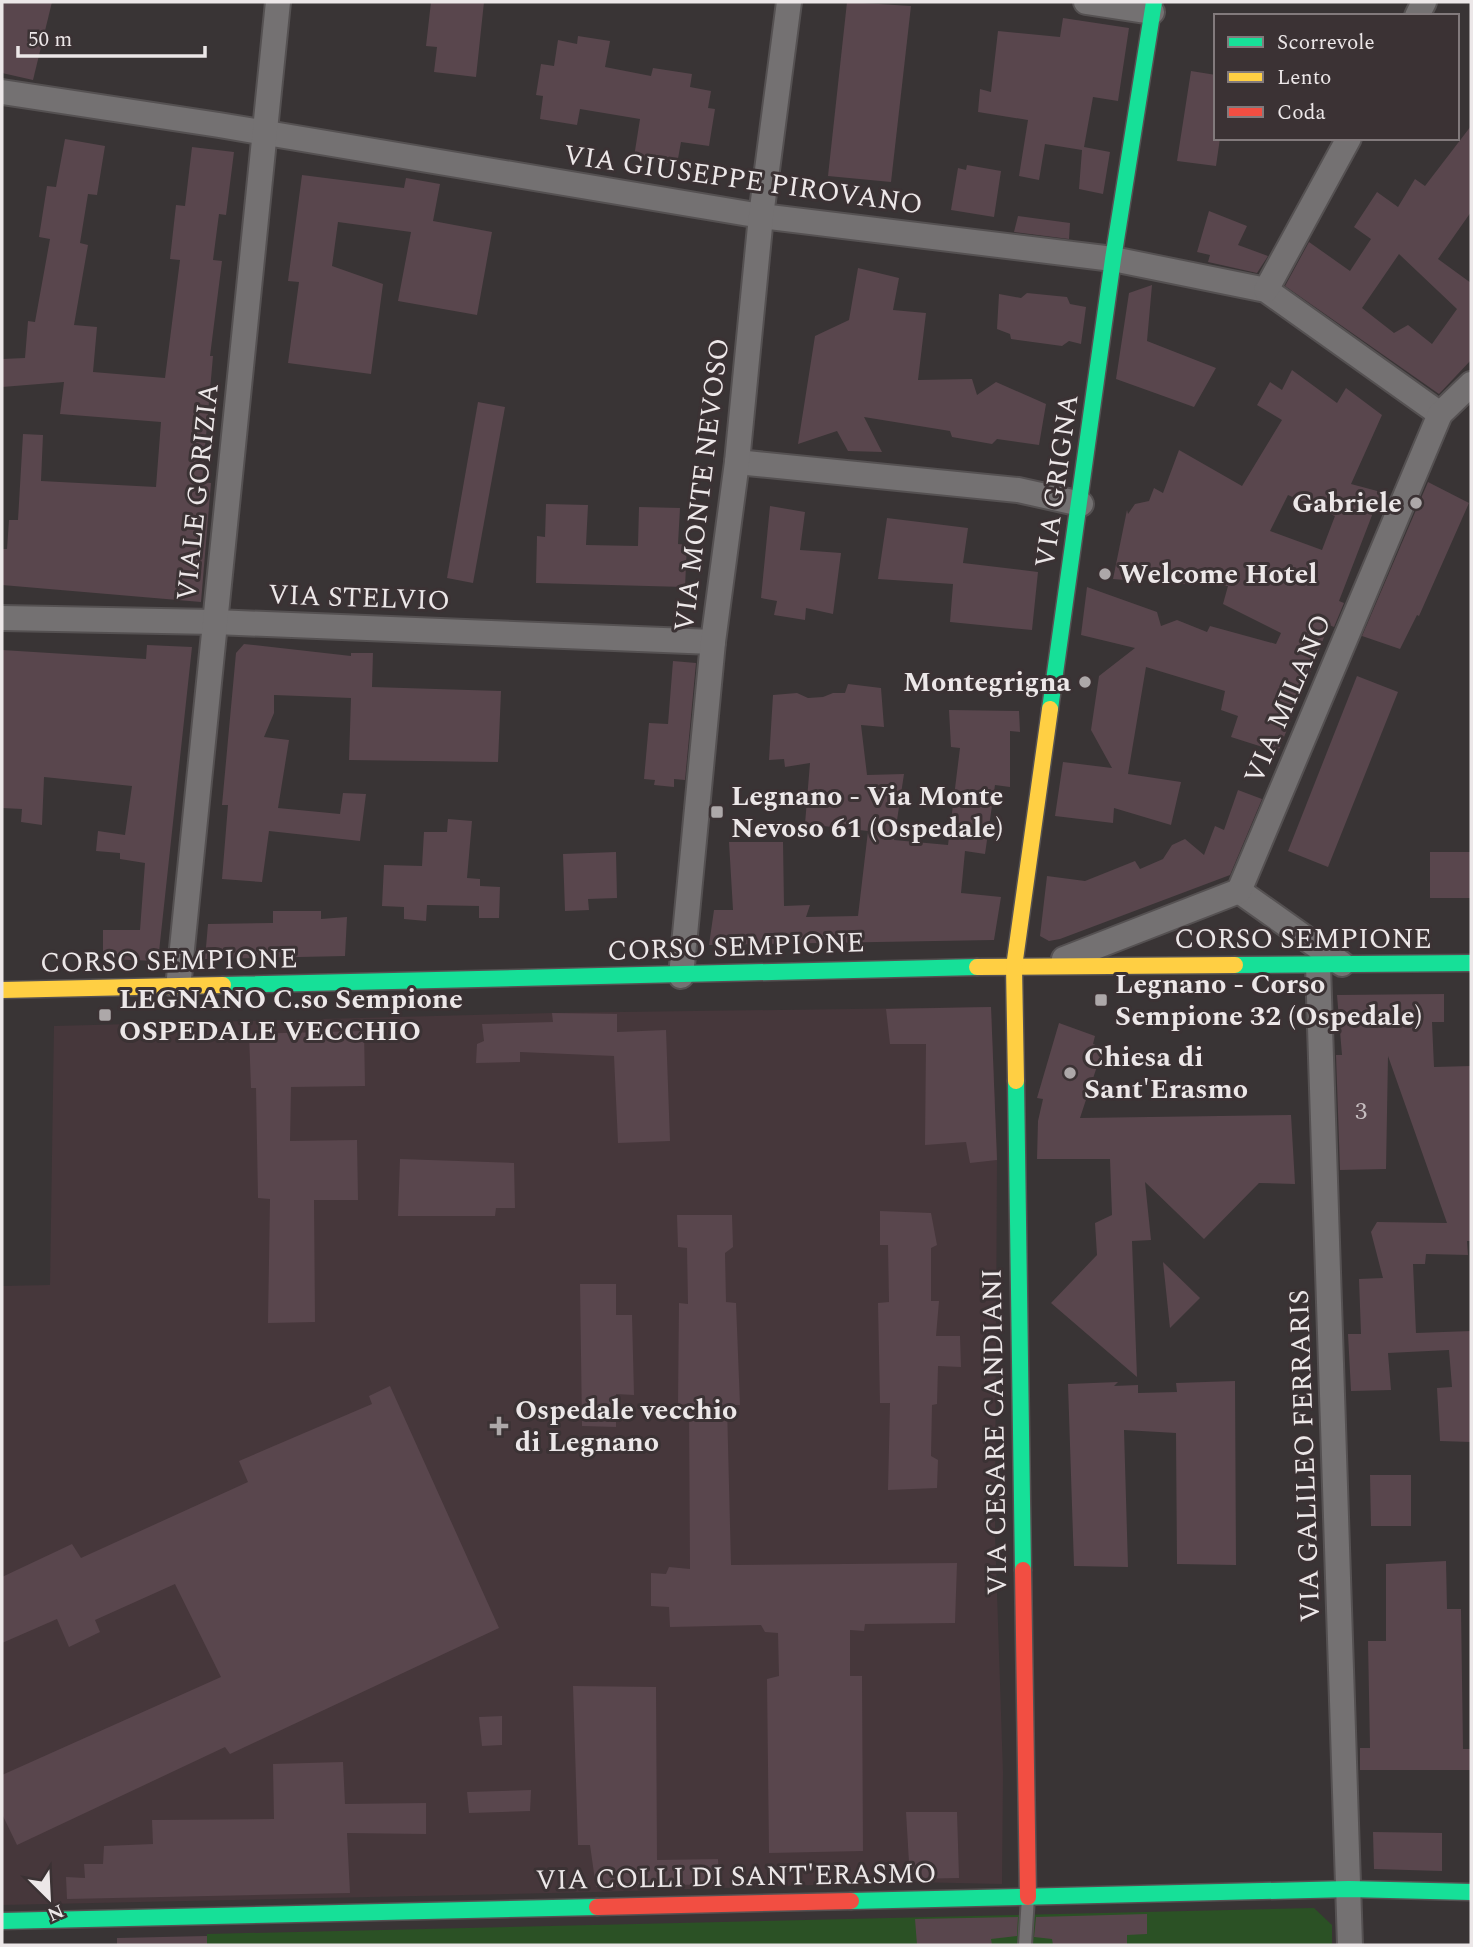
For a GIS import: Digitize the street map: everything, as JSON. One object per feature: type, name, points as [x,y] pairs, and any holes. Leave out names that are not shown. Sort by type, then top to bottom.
[{"type":"street","name":"VIALE GORIZIA","points":[[177,988],[278,2]]},
{"type":"street","name":"VIA MONTE NEVOSO","points":[[681,975],[713,642],[737,462],[761,216],[789,2]]},
{"type":"street","points":[[1086,2],[1153,7]]},
{"type":"street","name":"VIA GRIGNA","points":[[1014,967],[1081,504],[1113,259],[1153,7]]},
{"type":"street","name":"VIA GIUSEPPE PIROVANO","points":[[2,92],[264,132],[761,216],[1113,259],[1266,290],[1440,414]]},
{"type":"street","points":[[1266,290],[1348,140]]},
{"type":"street","name":"VIA MILANO","points":[[1239,891],[1440,414],[1471,384]]},
{"type":"street","points":[[737,462],[1018,490],[1081,504]]},
{"type":"street","name":"VIA STELVIO","points":[[2,618],[215,622],[713,642]]},
{"type":"street","points":[[1046,966],[1239,891],[1345,966]]},
{"type":"street","name":"CORSO SEMPIONE","points":[[2,990],[1046,966],[1345,966],[1471,963]]},
{"type":"street","name":"VIA GALILEO FERRARIS","points":[[1318,966],[1350,1945]]},
{"type":"street","name":"VIA CESARE CANDIANI","points":[[1014,967],[1028,1897]]},
{"type":"street","name":"VIA COLLI DI SANT'ERASMO","points":[[2,1921],[1349,1889],[1471,1892]]},
{"type":"lane","points":[[1025,1945],[1028,1897]]},
{"type":"shaded area","name":"Ospedale vecchio di Legnano","points":[[991,1007],[997,1160],[995,1533],[1003,1773],[1002,1884],[910,1882],[2,1905],[2,1286],[50,1285],[54,1026],[552,1013]]},
{"type":"green space","points":[[1314,1908],[1332,1925],[1332,1945],[207,1945],[207,1934]]},
{"type":"building","points":[[2,2],[52,2],[33,80],[2,73]]},
{"type":"building","points":[[431,2],[484,2],[476,77],[434,72],[437,47],[426,46]]},
{"type":"building","points":[[847,2],[911,6],[891,182],[828,176]]},
{"type":"building","points":[[1063,18],[1129,28],[1118,101],[1093,97],[1084,147],[1110,152],[1103,194],[1079,189],[1082,150],[1045,144],[1039,180],[1019,176],[1028,120],[978,112],[980,89],[991,92],[998,31],[1060,37]]},
{"type":"building","points":[[578,36],[610,41],[605,67],[651,76],[653,68],[692,74],[690,87],[711,91],[708,108],[715,109],[709,146],[681,142],[677,164],[634,157],[640,119],[580,109],[577,125],[540,119],[543,96],[536,95],[541,64],[554,66],[558,40],[577,44]]},
{"type":"building","points":[[1191,71],[1214,75],[1214,140],[1220,140],[1216,166],[1177,161]]},
{"type":"building","points":[[1471,126],[1471,212],[1438,259],[1471,283],[1471,360],[1439,394],[1285,286],[1309,242],[1350,271],[1371,239],[1354,227],[1377,192],[1398,207],[1415,179],[1425,186]],"holes":[[[1399,254],[1457,309],[1432,344],[1408,325],[1394,333],[1362,308]]]},
{"type":"building","points":[[65,139],[105,146],[97,195],[88,194],[80,243],[88,245],[74,325],[97,327],[93,372],[165,378],[180,260],[170,259],[176,205],[185,206],[192,147],[234,152],[226,215],[219,214],[213,260],[222,261],[210,356],[213,356],[202,482],[211,483],[201,602],[2,585],[2,549],[7,549],[9,520],[18,520],[23,434],[43,435],[41,481],[156,487],[161,422],[60,414],[64,382],[2,387],[2,359],[25,358],[28,321],[35,322],[50,239],[39,237],[47,186],[56,187]]},
{"type":"building","points":[[967,165],[1001,171],[994,217],[951,210],[958,168],[966,170]]},
{"type":"building","points":[[302,175],[404,188],[406,178],[440,184],[433,221],[492,232],[477,315],[398,301],[411,232],[338,222],[332,266],[383,284],[371,374],[288,363],[299,282],[288,281]]},
{"type":"building","points":[[1209,211],[1247,226],[1238,245],[1268,256],[1257,273],[1208,262],[1210,255],[1197,252]]},
{"type":"building","points":[[1018,216],[1070,223],[1069,239],[1014,232]]},
{"type":"building","points":[[858,268],[899,278],[893,310],[926,313],[918,380],[972,379],[977,395],[996,382],[1046,404],[1039,445],[997,439],[992,444],[952,437],[950,431],[864,417],[882,452],[848,451],[837,431],[798,444],[815,336],[849,320]]},
{"type":"building","points":[[1152,285],[1147,341],[1216,368],[1194,407],[1116,379],[1129,293]]},
{"type":"building","points":[[1027,293],[1067,297],[1070,304],[1086,307],[1081,344],[1069,341],[1062,346],[1011,339],[1010,334],[997,329],[999,294],[1021,298]]},
{"type":"building","points":[[1292,370],[1337,403],[1346,388],[1382,415],[1351,484],[1381,492],[1339,601],[1344,603],[1334,627],[1329,625],[1278,752],[1231,737],[1238,716],[1221,710],[1225,691],[1146,667],[1128,774],[1181,782],[1171,825],[1114,808],[1113,823],[1055,816],[1063,762],[1112,768],[1091,730],[1099,676],[1135,648],[1081,635],[1087,587],[1157,612],[1161,626],[1177,620],[1207,632],[1210,626],[1276,644],[1281,633],[1223,604],[1228,586],[1183,584],[1142,563],[1137,581],[1113,579],[1127,510],[1128,514],[1135,504],[1149,501],[1154,488],[1163,493],[1179,450],[1242,486],[1282,420],[1257,405],[1270,382],[1282,390]],"holes":[[[1288,495],[1335,516],[1322,550],[1270,531]]]},
{"type":"building","points":[[478,402],[505,407],[473,583],[447,578]]},
{"type":"building","points":[[1428,482],[1469,503],[1419,616],[1417,615],[1400,649],[1362,636]]},
{"type":"building","points":[[546,504],[588,505],[586,545],[638,546],[639,507],[680,508],[678,544],[687,545],[685,587],[536,583],[537,536],[545,537]]},
{"type":"building","points":[[770,506],[805,512],[800,550],[841,553],[833,614],[806,608],[805,620],[774,615],[777,601],[761,598]]},
{"type":"building","points":[[887,518],[968,528],[963,563],[1038,572],[1032,630],[950,622],[953,584],[878,579]]},
{"type":"building","points":[[244,644],[351,656],[351,653],[373,653],[372,687],[501,691],[498,762],[349,760],[351,698],[274,695],[274,713],[264,737],[289,740],[278,808],[340,814],[343,793],[366,794],[360,841],[269,831],[262,882],[222,879],[228,805],[222,805],[236,653]]},
{"type":"building","points":[[147,645],[192,647],[158,961],[103,959],[103,930],[140,930],[145,863],[120,859],[120,853],[96,851],[98,831],[125,835],[132,786],[44,777],[42,825],[21,822],[22,809],[2,808],[2,650],[146,659]]},
{"type":"building","points":[[673,661],[696,663],[685,780],[674,779],[674,787],[654,785],[655,780],[644,779],[649,723],[668,724]]},
{"type":"building","points":[[1357,676],[1398,692],[1328,867],[1288,851]]},
{"type":"building","points":[[848,684],[881,688],[884,727],[861,725],[867,775],[904,774],[894,840],[948,845],[960,748],[951,747],[949,710],[1019,711],[1020,732],[1010,731],[1010,787],[995,785],[985,854],[965,851],[961,893],[1001,897],[994,940],[709,945],[714,910],[733,910],[729,842],[783,842],[784,906],[810,905],[806,917],[858,916],[868,831],[805,824],[810,763],[785,767],[784,759],[769,760],[773,695],[797,693],[808,698],[823,697],[833,693],[845,693]]},
{"type":"building","points":[[1238,790],[1262,799],[1230,875],[1060,939],[1049,941],[1040,936],[1047,876],[1085,881],[1135,861],[1140,869],[1163,859],[1172,845],[1185,839],[1204,855],[1215,826],[1224,830]]},
{"type":"building","points":[[448,819],[472,821],[467,878],[480,879],[480,886],[500,887],[499,918],[479,918],[479,906],[427,905],[426,921],[404,919],[404,907],[382,906],[384,865],[422,866],[424,832],[447,832]]},
{"type":"building","points":[[616,852],[617,898],[588,899],[589,910],[565,911],[563,854]]},
{"type":"building","points":[[1430,852],[1471,852],[1471,898],[1430,898]]},
{"type":"building","points":[[273,911],[321,911],[321,919],[347,917],[345,956],[205,959],[208,924],[273,923]]},
{"type":"building","points":[[1444,994],[1444,1022],[1432,1022],[1434,1067],[1471,1066],[1471,1241],[1467,1241],[1468,1255],[1426,1254],[1425,1264],[1413,1264],[1416,1333],[1471,1331],[1471,1442],[1440,1441],[1437,1388],[1452,1387],[1449,1350],[1388,1353],[1391,1390],[1351,1391],[1348,1334],[1361,1334],[1359,1279],[1383,1278],[1371,1232],[1377,1222],[1447,1223],[1388,1056],[1386,1169],[1340,1170],[1336,1055],[1342,1055],[1337,995]]},
{"type":"building","points":[[991,1007],[997,1160],[970,1163],[966,1142],[925,1145],[926,1044],[890,1044],[886,1009]]},
{"type":"building","points":[[552,1013],[617,1014],[617,1032],[666,1030],[670,1141],[618,1143],[614,1056],[520,1052],[520,1062],[476,1063],[477,1044],[484,1041],[482,1024],[553,1022]]},
{"type":"building","points":[[1059,1023],[1095,1036],[1093,1044],[1103,1048],[1080,1118],[1291,1115],[1295,1184],[1259,1183],[1204,1239],[1145,1182],[1151,1240],[1132,1241],[1137,1377],[1051,1303],[1097,1255],[1095,1223],[1112,1215],[1110,1159],[1037,1159],[1038,1121],[1043,1099],[1037,1098]]},
{"type":"building","points":[[364,1031],[365,1086],[291,1087],[290,1141],[357,1140],[358,1200],[314,1200],[315,1322],[268,1323],[270,1199],[258,1198],[256,1088],[251,1088],[249,1034]]},
{"type":"building","points":[[400,1159],[514,1163],[515,1208],[496,1208],[495,1216],[398,1216]]},
{"type":"building","points":[[880,1211],[931,1213],[937,1245],[931,1248],[931,1301],[939,1301],[936,1336],[960,1336],[961,1367],[938,1366],[937,1404],[932,1405],[931,1456],[938,1460],[937,1488],[888,1490],[890,1403],[880,1403],[878,1303],[889,1302],[888,1245],[880,1245]]},
{"type":"building","points":[[677,1215],[732,1215],[733,1247],[725,1253],[726,1302],[736,1303],[740,1405],[727,1405],[731,1565],[957,1563],[955,1623],[865,1624],[864,1631],[850,1630],[850,1676],[862,1676],[863,1851],[769,1853],[767,1679],[779,1676],[778,1633],[765,1632],[761,1625],[670,1627],[669,1607],[651,1606],[651,1573],[666,1574],[669,1567],[690,1569],[689,1404],[678,1405],[679,1303],[688,1304],[687,1248],[678,1247]]},
{"type":"building","points":[[1163,1262],[1200,1298],[1170,1328]]},
{"type":"building","points":[[580,1284],[616,1284],[616,1315],[632,1315],[634,1395],[616,1394],[616,1427],[582,1426]]},
{"type":"building","points":[[1235,1381],[1236,1565],[1177,1564],[1176,1433],[1124,1430],[1128,1567],[1074,1566],[1068,1384],[1118,1382],[1114,1386],[1138,1385],[1138,1393],[1177,1392],[1176,1383]]},
{"type":"building","points":[[390,1386],[499,1628],[230,1754],[225,1747],[17,1845],[2,1814],[2,1775],[221,1677],[175,1584],[95,1620],[100,1632],[69,1647],[57,1619],[2,1643],[2,1577],[72,1544],[81,1558],[248,1482],[239,1461],[372,1404],[369,1396]]},
{"type":"building","points":[[1370,1475],[1411,1475],[1411,1526],[1371,1526]]},
{"type":"building","points":[[1446,1561],[1447,1609],[1461,1609],[1463,1749],[1471,1749],[1471,1770],[1360,1770],[1360,1748],[1370,1748],[1368,1641],[1386,1641],[1386,1564]]},
{"type":"building","points":[[573,1686],[656,1687],[657,1860],[718,1859],[719,1884],[596,1887],[590,1845],[578,1845]]},
{"type":"building","points":[[502,1716],[502,1745],[482,1746],[479,1717]]},
{"type":"building","points":[[343,1762],[345,1804],[426,1803],[426,1834],[347,1833],[350,1893],[67,1899],[66,1877],[85,1878],[84,1864],[103,1864],[104,1846],[153,1844],[152,1820],[274,1819],[273,1764]]},
{"type":"building","points":[[531,1790],[530,1811],[469,1813],[467,1792]]},
{"type":"building","points":[[906,1812],[957,1812],[959,1878],[910,1879]]},
{"type":"building","points":[[1373,1832],[1442,1833],[1442,1871],[1374,1869]]},
{"type":"building","points":[[1147,1914],[1147,1934],[1127,1935],[1127,1945],[1053,1945],[1052,1939],[1034,1937],[1036,1917]]},
{"type":"building","points":[[1018,1917],[1017,1936],[991,1939],[992,1945],[917,1945],[915,1919]]},
{"type":"building","points":[[207,1936],[207,1945],[117,1945],[117,1938]]},
{"type":"traffic: fast","points":[[1050,709],[1113,259],[1154,2]]},
{"type":"traffic: fast","points":[[1235,965],[1471,963]]},
{"type":"traffic: fast","points":[[223,985],[977,967]]},
{"type":"traffic: fast","points":[[1016,1081],[1023,1570]]},
{"type":"traffic: fast","points":[[851,1901],[1349,1889],[1471,1892]]},
{"type":"traffic: fast","points":[[2,1921],[597,1907]]},
{"type":"traffic: slow","points":[[1016,1081],[1014,967],[1050,709]]},
{"type":"traffic: slow","points":[[977,967],[1235,965]]},
{"type":"traffic: slow","points":[[2,990],[223,985]]},
{"type":"traffic: jam","points":[[1023,1570],[1028,1897]]},
{"type":"traffic: jam","points":[[597,1907],[851,1901]]},
{"type":"place","name":"Gabriele","points":[[1416,503]]},
{"type":"place","name":"Welcome Hotel","points":[[1105,574]]},
{"type":"place","name":"Montegrigna","points":[[1085,682]]},
{"type":"place","name":"Legnano - Via Monte Nevoso 61 (Ospedale)","points":[[717,812]]},
{"type":"place","name":"Legnano - Corso Sempione 32 (Ospedale)","points":[[1101,1000]]},
{"type":"place","name":"LEGNANO C.so Sempione OSPEDALE VECCHIO","points":[[105,1015]]},
{"type":"place","name":"Chiesa di Sant'Erasmo","points":[[1070,1073]]},
{"type":"place","name":"Ospedale vecchio di Legnano","points":[[499,1426]]}]
